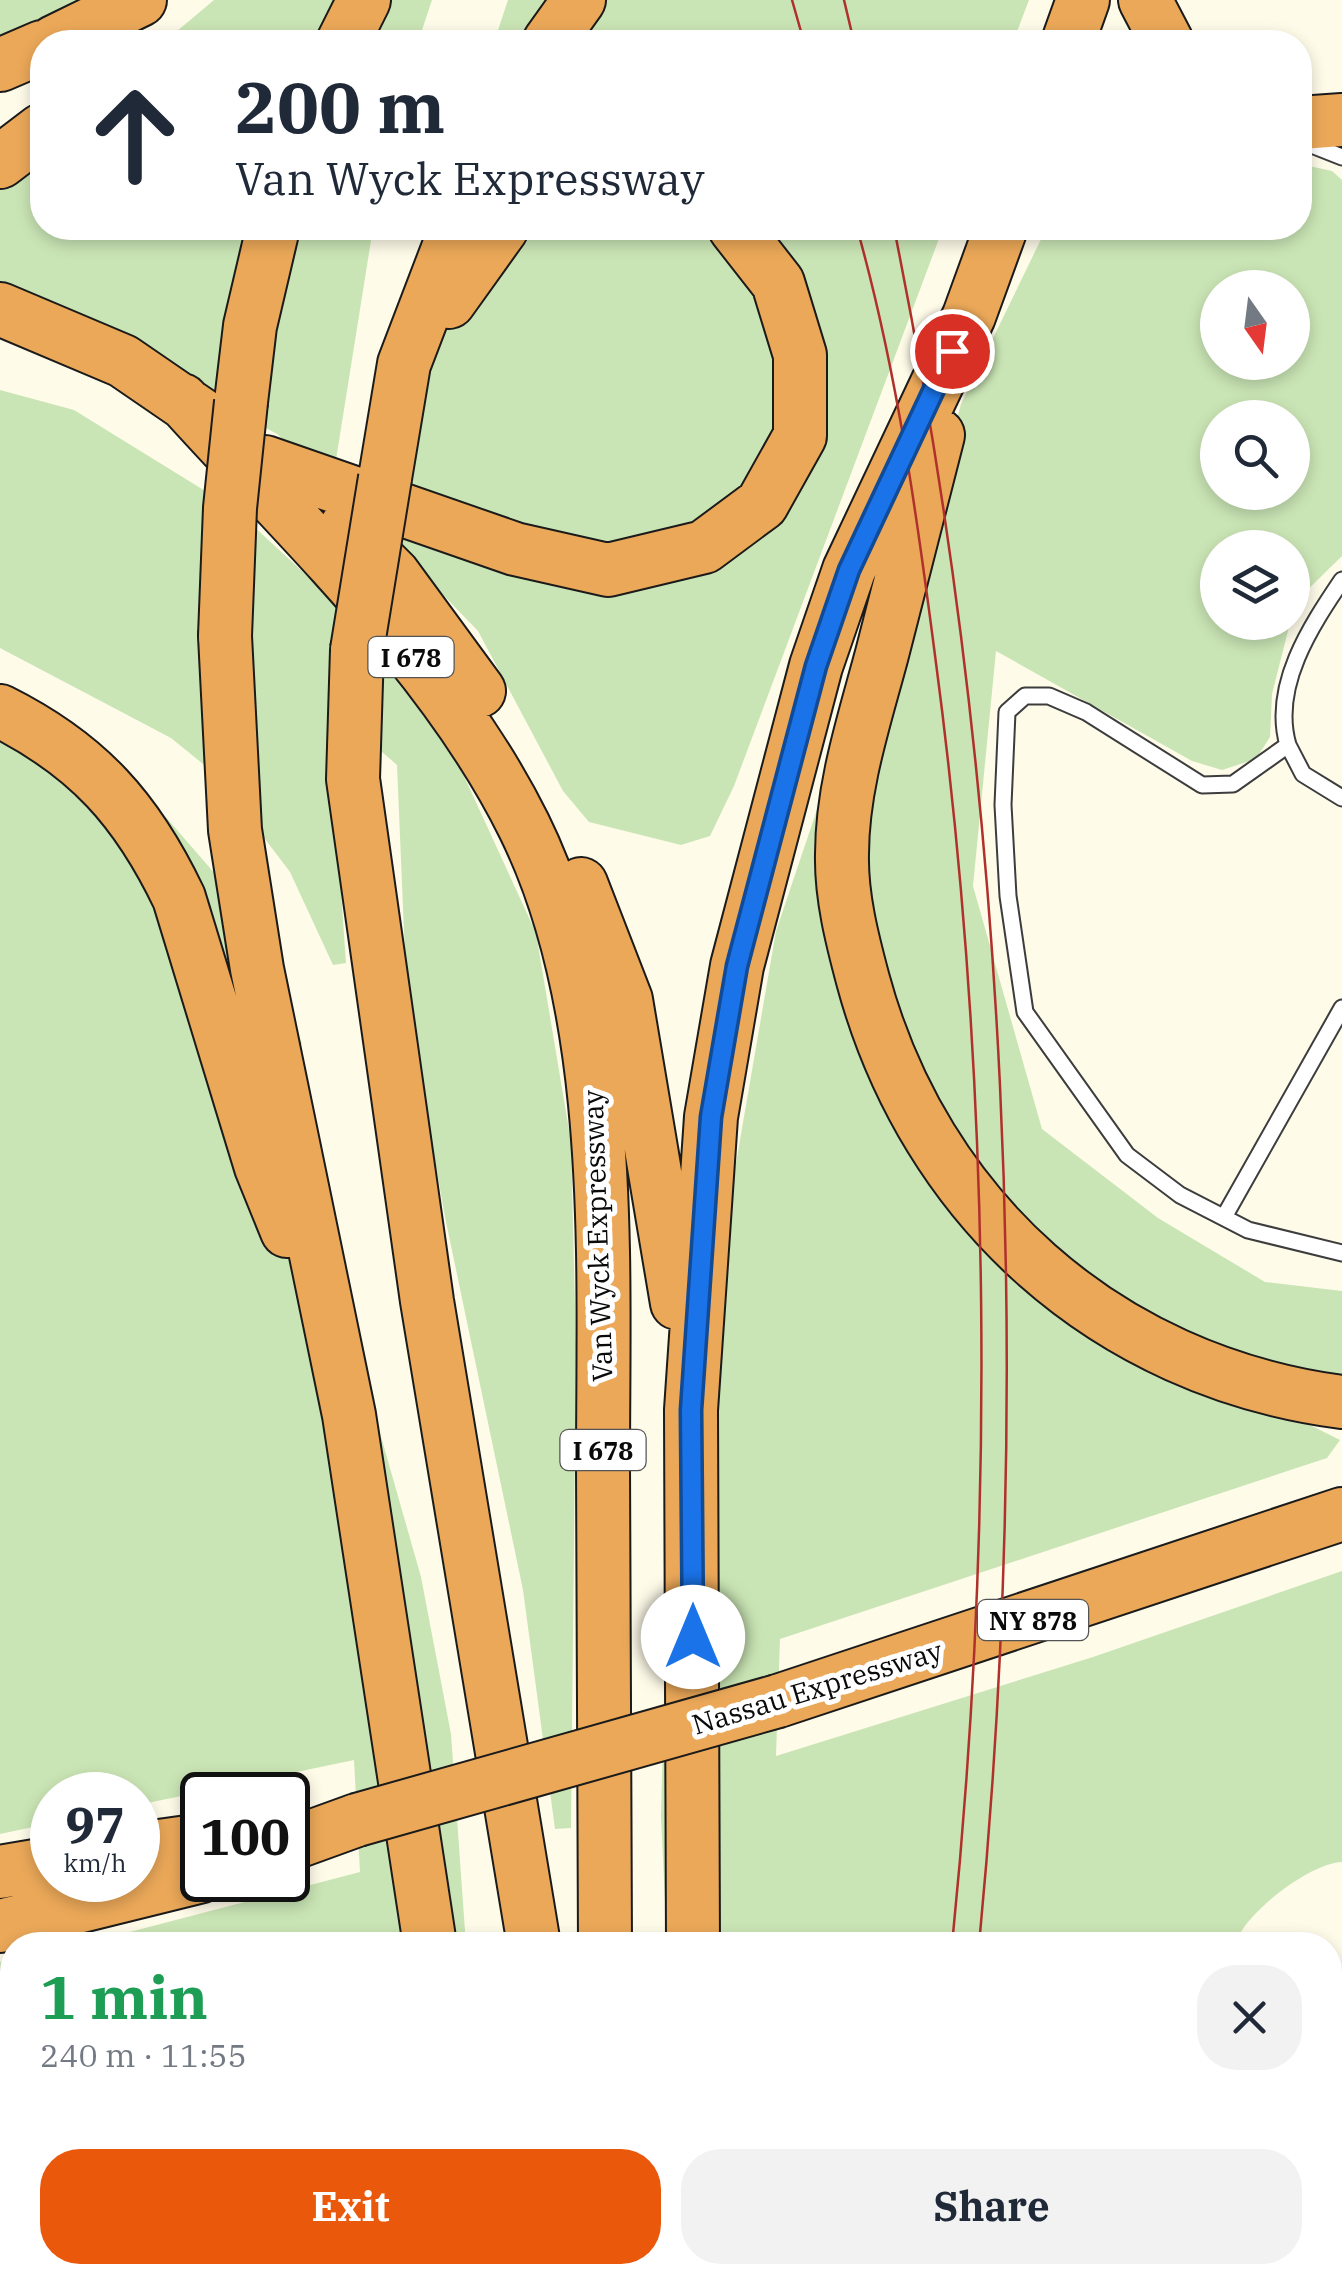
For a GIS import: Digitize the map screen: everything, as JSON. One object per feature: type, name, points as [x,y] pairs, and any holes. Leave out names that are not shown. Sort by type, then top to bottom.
[{"type":"highway","points":[[79,30],[140,0]]},
{"type":"highway","points":[[150,30],[175,0]]},
{"type":"highway","points":[[350,30],[364,0]]},
{"type":"highway","points":[[558,30],[579,0]]},
{"type":"highway","points":[[1072,30],[1083,0]]},
{"type":"highway","points":[[1145,0],[1161,30]]},
{"type":"highway","points":[[0,65],[30,53]]},
{"type":"highway","points":[[1312,103],[1342,105]]},
{"type":"highway","points":[[1312,122],[1342,120]]},
{"type":"highway","points":[[0,162],[30,139]]},
{"type":"highway","points":[[270,240],[250,326],[230,508],[226,636],[235,830],[257,969],[348,1414],[428,1932]]},
{"type":"highway","points":[[451,240],[404,364],[357,650],[353,779],[427,1301],[532,1932]]},
{"type":"highway","points":[[404,364],[493,240]]},
{"type":"highway","points":[[265,462],[515,549],[608,570],[704,546],[762,504],[800,436],[800,355],[778,284],[744,240]]},
{"type":"highway","points":[[693,1932],[691,1410],[711,1117],[737,966],[816,666],[849,570],[969,316],[997,240]]},
{"type":"highway","points":[[1023,240],[969,316],[855,754],[842,852],[852,932],[886,1056],[949,1172],[1041,1268],[1112,1323],[1187,1362],[1268,1388],[1342,1402]]},
{"type":"highway","points":[[0,309],[123,361],[182,400],[344,525],[394,575],[439,633],[511,747],[591,905],[626,1000],[669,1244],[691,1410]]},
{"type":"highway","name":"Van Wyck Expressway","points":[[182,400],[425,673],[478,744],[525,829],[572,958],[598,1132],[600,1172],[605,1932]]},
{"type":"highway","points":[[0,711],[96,772],[160,859],[179,898],[261,1167],[286,1229],[323,1287]]},
{"type":"highway","name":"Nassau Expressway","points":[[310,1837],[357,1820],[778,1701],[1342,1514]]},
{"type":"highway","points":[[310,1826],[357,1820]]},
{"type":"highway","points":[[0,1872],[30,1867]]},
{"type":"highway","points":[[0,1926],[180,1881]]},
{"type":"lane","points":[[1312,146],[1342,157]]},
{"type":"lane","points":[[1342,580],[1307,634],[1290,680],[1284,730],[1304,774],[1342,798]]},
{"type":"lane","points":[[1288,745],[1232,784],[1202,785],[1138,742],[1049,696],[1025,696],[1007,712],[1003,805],[1008,896],[1025,1012],[1127,1155],[1180,1194],[1248,1230],[1342,1253]]},
{"type":"lane","points":[[1224,1217],[1342,1008]]},
{"type":"green space","points":[[0,0],[84,0],[0,46]]},
{"type":"green space","points":[[214,0],[432,0],[422,30],[178,30]]},
{"type":"green space","points":[[508,0],[1029,0],[1018,30],[498,30]]},
{"type":"green space","points":[[30,155],[30,240],[371,240],[335,466],[403,526],[442,240],[939,240],[734,786],[710,836],[681,845],[589,822],[563,791],[478,631],[347,495],[277,434],[38,305],[0,297],[0,181]]},
{"type":"green space","points":[[1312,167],[1332,171],[1342,180],[1342,556],[1310,587],[1310,530],[1200,530],[1200,640],[1286,640],[1272,694],[1270,737],[1256,759],[1222,770],[1192,761],[996,651],[973,886],[1042,1129],[1158,1218],[1265,1282],[1342,1291],[1342,1384],[1159,1331],[1050,1251],[930,1105],[884,1009],[864,870],[876,709],[961,404],[1041,240],[1312,240]]},
{"type":"green space","points":[[0,390],[74,410],[236,510],[380,643],[452,750],[536,933],[571,1142],[576,1347],[571,1828],[555,1829],[523,1590],[445,1217],[407,1003],[397,765],[328,705],[346,963],[333,965],[290,872],[243,810],[250,802],[171,738],[0,648]]},
{"type":"green space","points":[[0,713],[20,718],[151,800],[236,898],[278,980],[302,1044],[289,1049],[355,1345],[421,1577],[451,1734],[465,1932],[130,1932],[245,1902],[310,1902],[310,1885],[360,1872],[354,1760],[296,1772],[180,1772],[180,1796],[160,1800],[160,1772],[30,1772],[30,1828],[0,1834]]},
{"type":"green space","points":[[825,786],[956,1210],[1041,1305],[1157,1368],[1306,1423],[1340,1440],[1327,1458],[780,1639],[776,1756],[1093,1657],[1342,1571],[1342,1862],[1313,1871],[1280,1892],[1242,1932],[666,1932],[661,1816],[665,1657],[693,1413],[776,931]]},
{"type":"tram line","points":[[792,0],[801,30]]},
{"type":"tram line","points":[[844,0],[851,30]]},
{"type":"tram line","points":[[860,240],[895,389],[936,663],[955,822],[977,1142],[981,1464],[976,1625],[953,1932]]},
{"type":"tram line","points":[[896,240],[933,440],[963,653],[985,868],[1000,1083],[1006,1299],[1005,1515],[996,1730],[980,1932]]},
{"type":"route","points":[[693,1637],[691,1410],[711,1117],[737,966],[816,666],[849,570],[952,351]]}]
